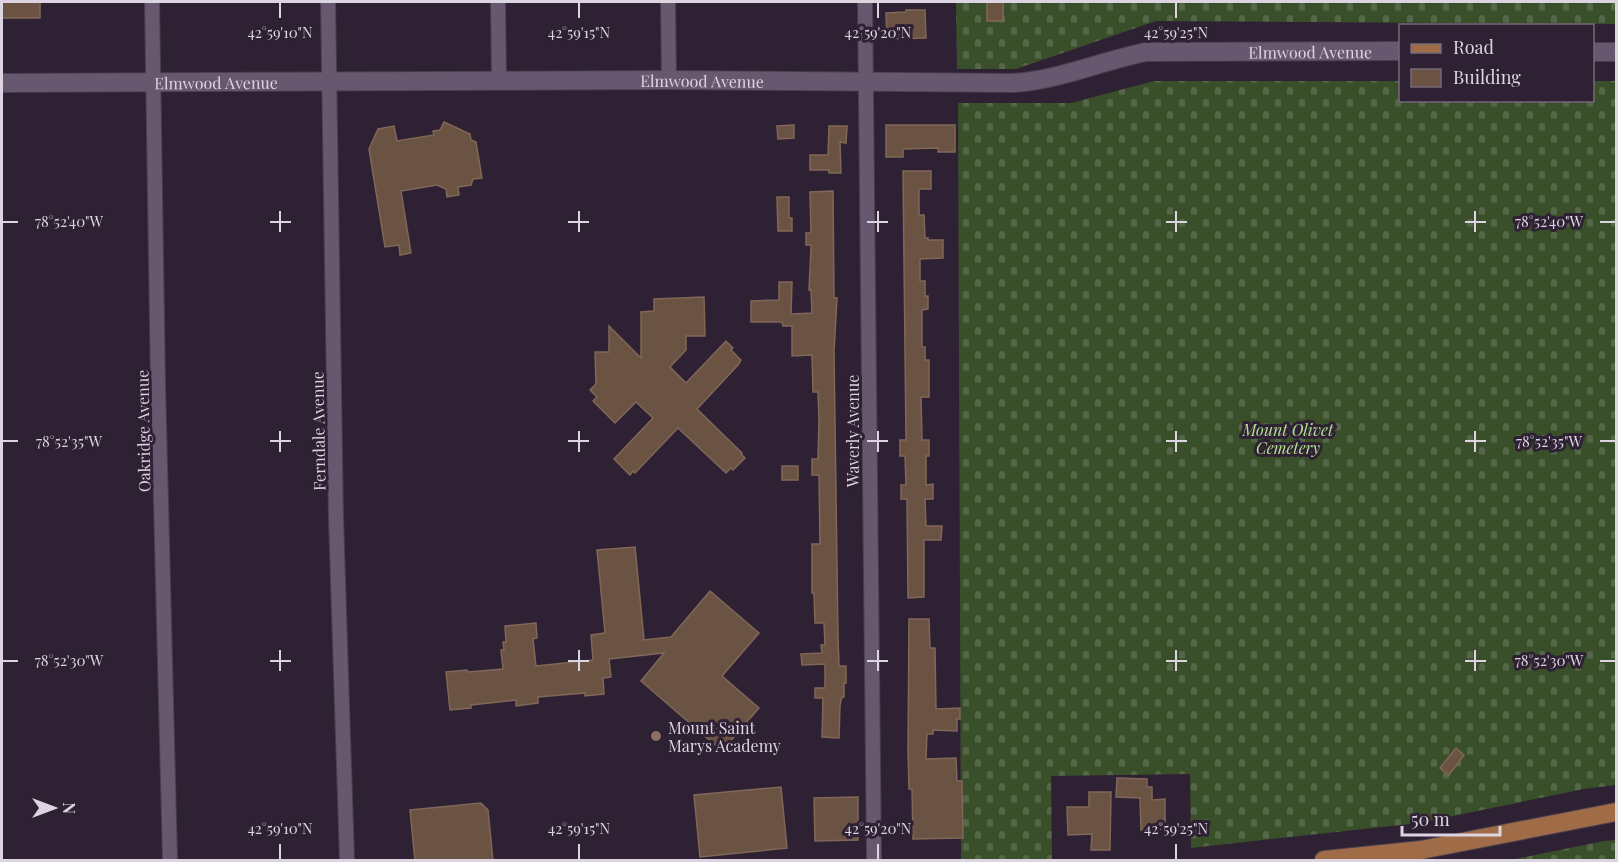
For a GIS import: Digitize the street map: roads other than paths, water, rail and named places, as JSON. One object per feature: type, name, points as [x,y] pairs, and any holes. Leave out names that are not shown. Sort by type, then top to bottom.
[{"type":"main road","points":[[1324,861],[1420,850],[1617,812]]},
{"type":"street","name":"Oakridge Avenue","points":[[152,2],[170,861]]},
{"type":"street","name":"Ferndale Avenue","points":[[328,2],[336,519],[347,861]]},
{"type":"street","points":[[498,2],[500,81]]},
{"type":"street","points":[[668,2],[669,80]]},
{"type":"street","name":"Waverly Avenue","points":[[865,2],[874,861]]},
{"type":"street","name":"Elmwood Avenue","points":[[2,83],[669,80],[1027,82],[1060,77],[1129,55],[1163,51],[1399,51]]},
{"type":"street","points":[[1594,52],[1617,52]]},
{"type":"place","name":"Mount Saint Marys Academy","points":[[656,736]]},
{"type":"park label","name":"Mount Olivet Cemetery","points":[[1288,438]]}]
